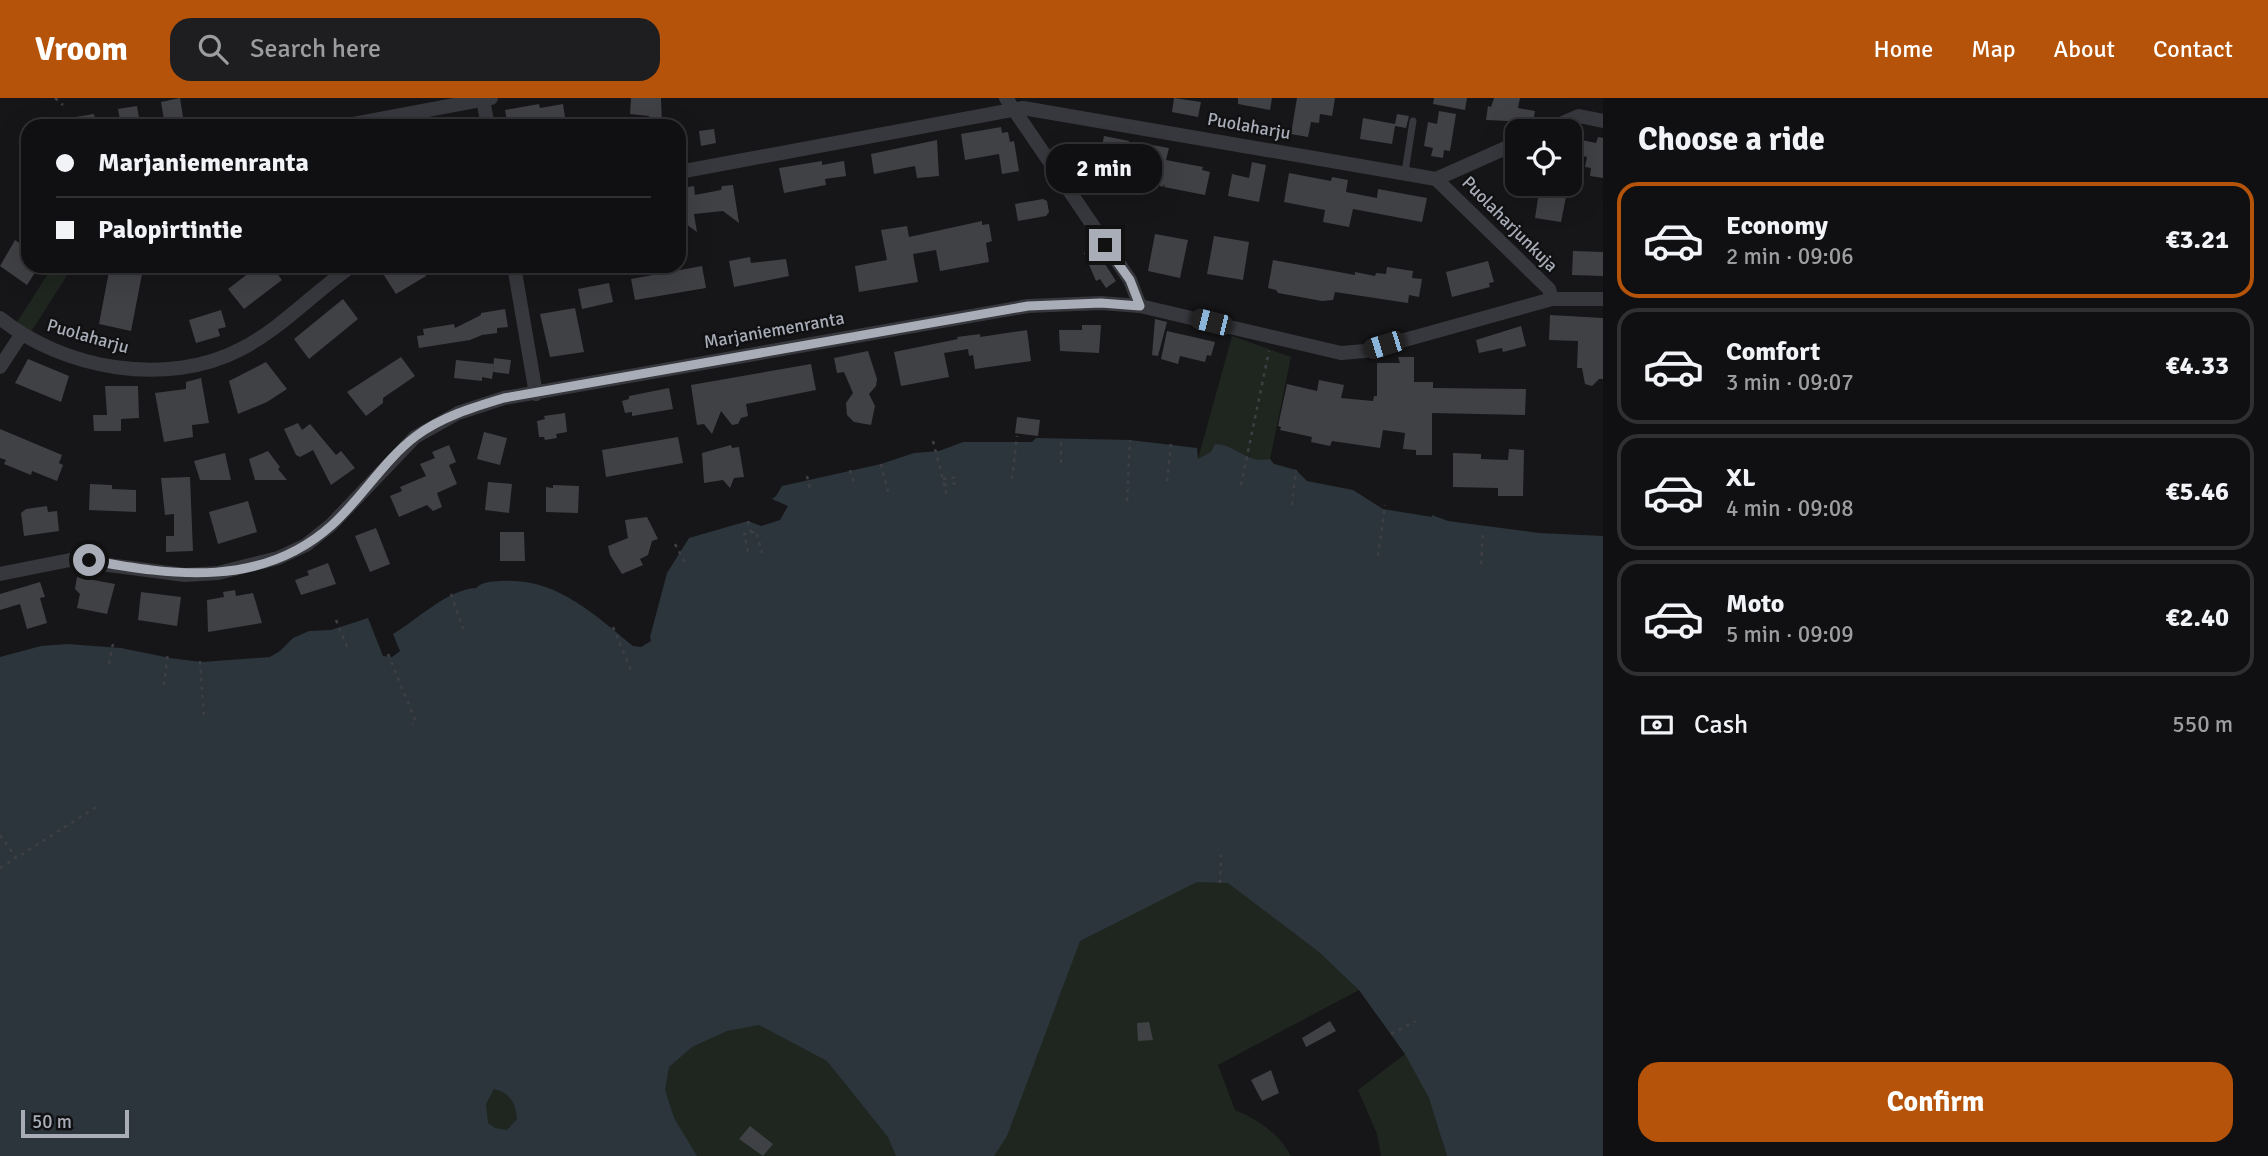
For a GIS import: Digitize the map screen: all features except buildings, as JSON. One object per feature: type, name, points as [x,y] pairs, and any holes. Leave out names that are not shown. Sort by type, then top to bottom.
[{"type":"street","points":[[380,119],[487,99],[488,119]]},
{"type":"street","points":[[1009,103],[1130,280],[1140,306]]},
{"type":"street","name":"Puolaharju","points":[[686,171],[1009,103],[1436,179]]},
{"type":"street","points":[[1572,119],[1579,116],[1603,121]]},
{"type":"street","points":[[1436,179],[1505,148]]},
{"type":"street","name":"Puolaharjunkuja","points":[[1436,179],[1549,289],[1552,299]]},
{"type":"street","name":"Puolaharju","points":[[0,318],[21,335],[65,353],[111,366],[155,370],[186,366],[241,349],[278,325],[343,273]]},
{"type":"street","points":[[515,273],[536,394]]},
{"type":"street","name":"Marjaniemenranta","points":[[0,574],[70,560],[185,575],[218,573],[278,558],[306,545],[331,525],[415,436],[439,422],[477,406],[504,398],[1028,306],[1101,303],[1140,306],[1341,353],[1365,351],[1552,299],[1603,299]]},
{"type":"street","points":[[0,367],[21,335]]},
{"type":"lane","points":[[1405,172],[1413,121]]},
{"type":"path","points":[[55,98],[63,105]]},
{"type":"path","points":[[1241,485],[1273,338]]},
{"type":"path","points":[[1012,479],[1017,436]]},
{"type":"path","points":[[1061,438],[1061,463]]},
{"type":"path","points":[[1127,500],[1130,440]]},
{"type":"path","points":[[933,441],[947,496]]},
{"type":"path","points":[[1167,481],[1171,444]]},
{"type":"path","points":[[881,464],[888,492]]},
{"type":"path","points":[[850,470],[855,487]]},
{"type":"path","points":[[1292,505],[1296,470]]},
{"type":"path","points":[[807,476],[811,492]]},
{"type":"path","points":[[943,479],[957,477]]},
{"type":"path","points":[[944,485],[958,483]]},
{"type":"path","points":[[1378,556],[1385,505]]},
{"type":"path","points":[[748,521],[751,533]]},
{"type":"path","points":[[749,556],[744,534],[756,531],[762,553]]},
{"type":"path","points":[[1481,564],[1483,532]]},
{"type":"path","points":[[675,544],[687,566]]},
{"type":"path","points":[[451,594],[463,629]]},
{"type":"path","points":[[337,620],[348,649]]},
{"type":"path","points":[[612,627],[632,673]]},
{"type":"path","points":[[109,664],[113,644]]},
{"type":"path","points":[[164,685],[167,652]]},
{"type":"path","points":[[388,654],[416,722],[412,724]]},
{"type":"path","points":[[200,661],[204,718]]},
{"type":"path","points":[[0,868],[97,806]]},
{"type":"path","points":[[0,835],[16,858]]},
{"type":"path","points":[[1220,883],[1221,855]]},
{"type":"path","points":[[1391,1034],[1416,1021]]},
{"type":"shaded area","points":[[48,273],[69,273],[31,332],[17,322]]},
{"type":"shaded area","points":[[1232,336],[1291,357],[1270,459],[1274,464],[1284,466],[1198,459]]},
{"type":"shaded area","points":[[1036,438],[1130,440],[1197,448],[1198,459],[1211,452],[1215,444],[1223,445],[1248,457],[1270,459],[1274,464],[1296,470],[1307,481],[1353,490],[1383,509],[1539,533],[1603,536],[1603,1156],[1447,1156],[1429,1098],[1405,1054],[1359,990],[1319,952],[1228,883],[1197,882],[1080,941],[1007,1136],[994,1156],[896,1156],[888,1137],[827,1061],[759,1025],[727,1031],[692,1047],[669,1067],[665,1090],[674,1118],[697,1156],[0,1156],[0,657],[41,646],[67,644],[121,648],[202,662],[270,657],[293,638],[309,631],[331,630],[368,618],[383,656],[392,657],[400,651],[393,634],[433,606],[465,590],[501,581],[521,581],[556,591],[588,610],[633,646],[641,647],[651,641],[667,573],[689,538],[748,521],[761,526],[780,520],[788,506],[772,499],[782,486],[881,464],[914,453],[939,451],[963,442],[1032,442]],"holes":[[[494,1089],[504,1093],[514,1104],[517,1119],[507,1130],[495,1128],[488,1123],[486,1104]]]},
{"type":"shaded area","points":[[1256,858],[1434,1072],[1442,1141],[1447,1156],[1381,1156],[1377,1134],[1358,1090],[1405,1054],[1359,990],[1218,1065],[1235,1110],[1267,1128],[1291,1156],[440,1156],[462,1096],[704,1021],[1016,945]]},
{"type":"route","points":[[89,560],[185,575],[240,569],[290,553],[306,545],[331,525],[415,436],[458,413],[504,398],[1028,306],[1101,303],[1140,306],[1130,280],[1105,245]]}]
